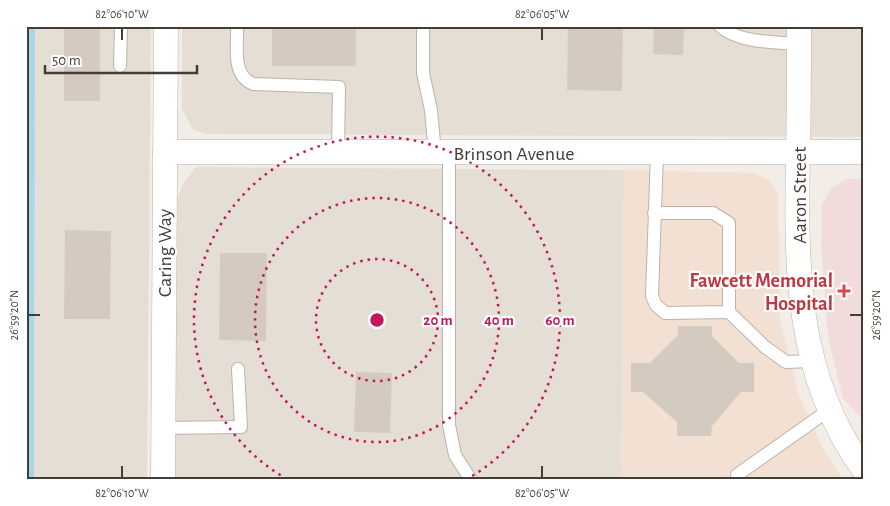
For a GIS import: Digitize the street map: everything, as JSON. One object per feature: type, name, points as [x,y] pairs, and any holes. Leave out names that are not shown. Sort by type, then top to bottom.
[{"type":"street","name":"Caring Way","points":[[163,480],[166,26]]},
{"type":"street","name":"Aaron Street","points":[[799,35],[798,152],[802,314],[811,361],[829,410],[856,444],[864,470]]},
{"type":"street","name":"Brinson Avenue","points":[[165,152],[864,152]]},
{"type":"lane","points":[[120,66],[121,26]]},
{"type":"lane","points":[[238,26],[238,71],[244,81],[253,84],[339,86],[338,153]]},
{"type":"lane","points":[[423,26],[423,73],[442,153],[449,425],[455,455],[471,480]]},
{"type":"lane","points":[[720,26],[739,36],[765,41],[799,35]]},
{"type":"lane","points":[[657,153],[652,296],[656,305],[665,313],[729,312],[765,347],[786,362],[811,361]]},
{"type":"lane","points":[[654,213],[713,213],[729,224],[729,312]]},
{"type":"lane","points":[[163,428],[241,427],[238,369]]},
{"type":"lane","points":[[737,475],[829,410]]},
{"type":"shaded area","points":[[35,26],[151,26],[147,480],[34,480]]},
{"type":"shaded area","points":[[182,26],[864,26],[864,137],[206,134],[193,130],[182,109]]},
{"type":"shaded area","points":[[196,167],[624,170],[621,480],[175,480],[177,198],[184,182]]},
{"type":"shaded area","points":[[624,170],[755,173],[769,180],[778,194],[780,320],[799,395],[822,447],[844,480],[621,480]]},
{"type":"shaded area","name":"Fawcett Memorial Hospital","points":[[847,179],[864,179],[864,421],[843,399],[828,336],[821,246],[822,205],[832,188]]},
{"type":"water","points":[[26,26],[35,26],[34,480],[26,480]]},
{"type":"building","points":[[64,26],[100,26],[100,101],[64,101]]},
{"type":"building","points":[[272,26],[356,26],[356,66],[272,66]]},
{"type":"building","points":[[568,26],[623,26],[622,91],[567,90]]},
{"type":"building","points":[[654,26],[684,26],[683,55],[653,54]]},
{"type":"building","points":[[65,230],[111,231],[110,319],[64,319]]},
{"type":"building","points":[[220,253],[267,253],[266,341],[219,340]]},
{"type":"building","points":[[678,326],[712,326],[712,336],[739,363],[754,363],[754,392],[741,392],[712,426],[711,436],[677,436],[677,422],[643,392],[631,392],[631,363],[650,363],[678,335]]},
{"type":"building","points":[[356,372],[392,373],[390,433],[354,432]]},
{"type":"place","name":"Fawcett Memorial Hospital","points":[[844,291]]}]
